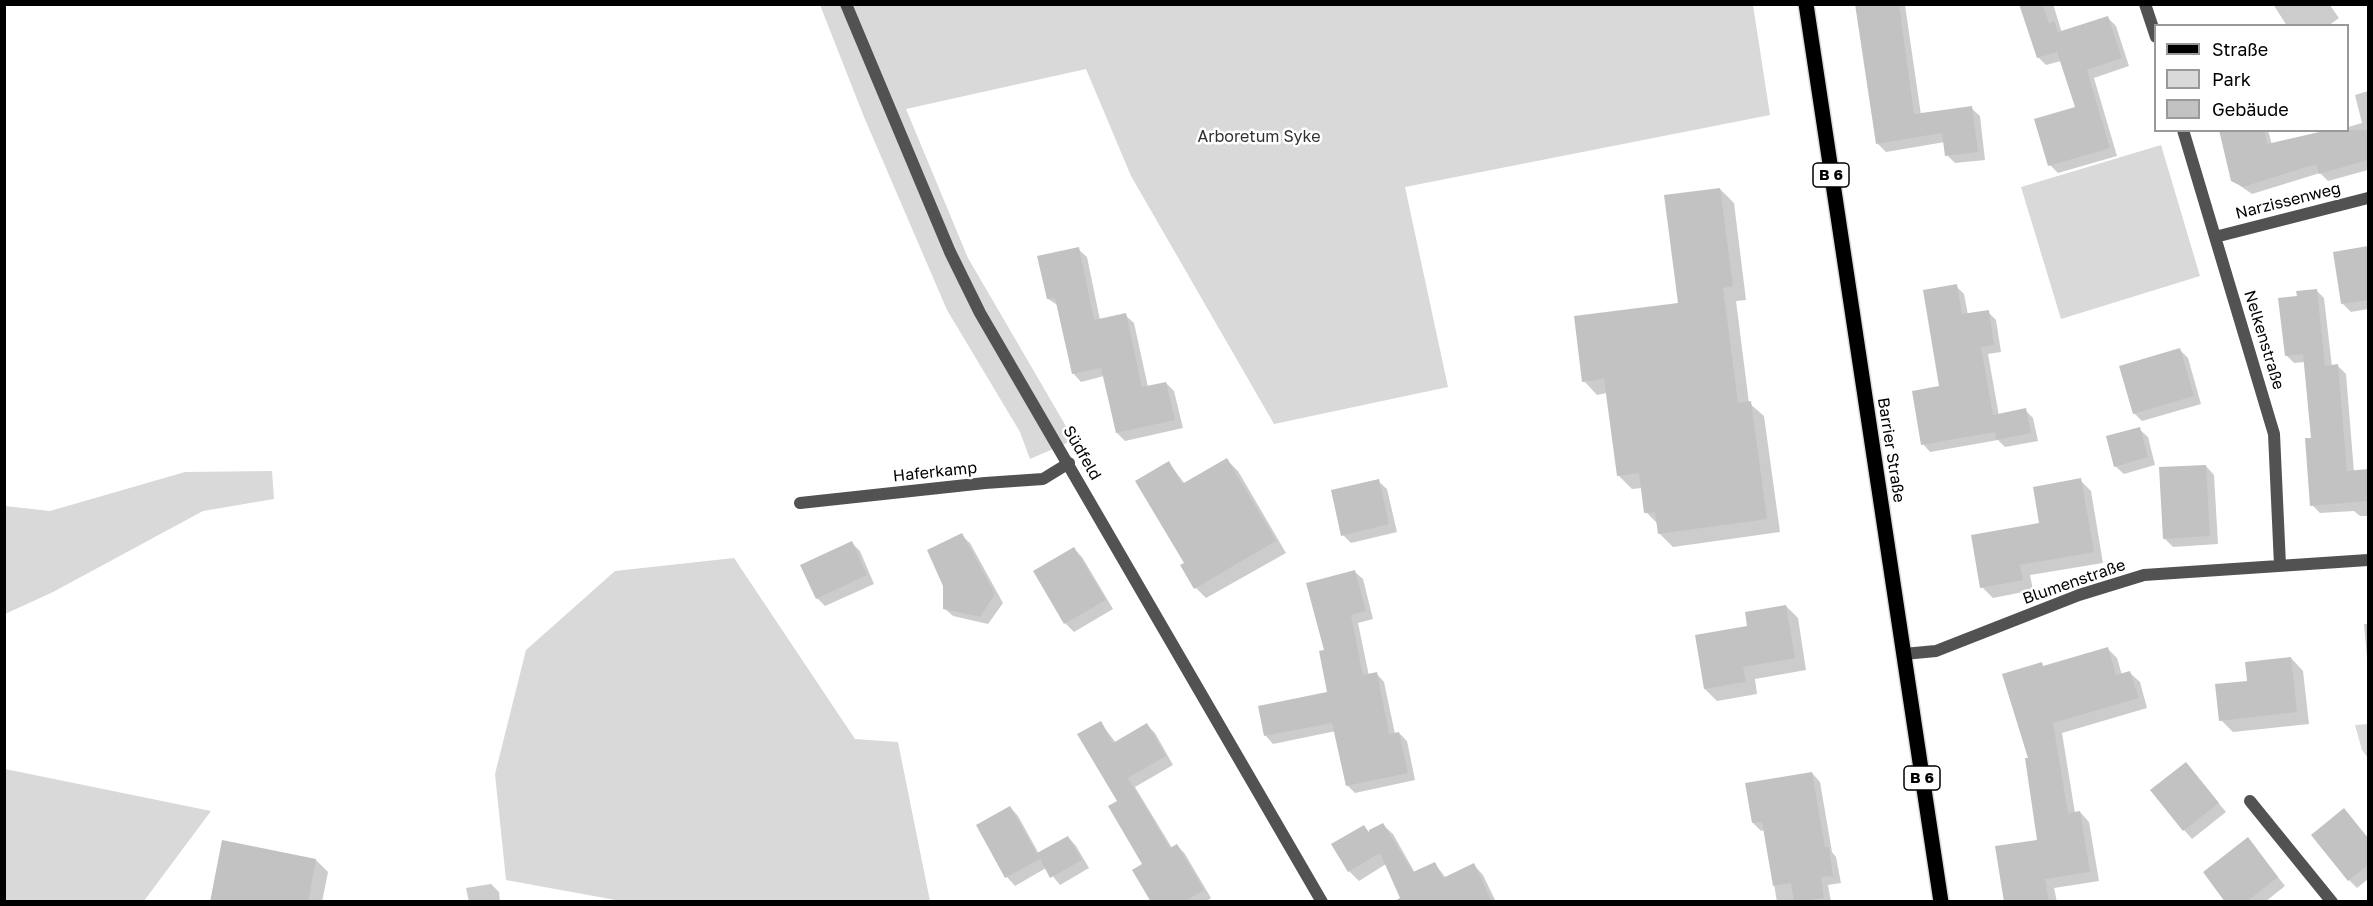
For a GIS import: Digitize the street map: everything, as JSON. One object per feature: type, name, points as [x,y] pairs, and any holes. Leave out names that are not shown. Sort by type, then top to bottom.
[{"type":"main road","name":"Barrier Straße","points":[[1806,4],[1941,902]]},
{"type":"street","name":"Südfeld","points":[[846,4],[955,262],[980,313],[1322,902]]},
{"type":"street","points":[[2147,5],[2154,30]]},
{"type":"street","name":"Nelkenstraße","points":[[2184,132],[2274,434],[2280,565]]},
{"type":"street","name":"Narzissenweg","points":[[2215,237],[2368,198]]},
{"type":"street","name":"Haferkamp","points":[[800,503],[1043,479],[1069,463]]},
{"type":"street","name":"Blumenstraße","points":[[1904,654],[1936,651],[2079,595],[2144,575],[2368,560]]},
{"type":"street","points":[[2250,801],[2332,902]]},
{"type":"green space","name":"Arboretum Syke","points":[[820,5],[1753,5],[1770,115],[1405,187],[1448,387],[1274,424],[1131,176],[1086,69],[906,109],[968,258],[1074,440],[1030,459],[1020,432],[947,310],[864,117]]},
{"type":"green space","points":[[2161,145],[2200,276],[2061,319],[2021,187]]},
{"type":"green space","points":[[272,471],[274,499],[203,511],[53,592],[5,614],[5,506],[50,511],[185,472]]},
{"type":"green space","points":[[734,558],[855,739],[898,742],[930,901],[621,901],[506,880],[495,774],[526,650],[615,571]]},
{"type":"green space","points":[[2368,724],[2368,758],[2362,750],[2355,725]]},
{"type":"green space","points":[[5,769],[211,811],[144,901],[5,901]]},
{"type":"building","points":[[1855,4],[1899,4],[1914,114],[1972,106],[1978,152],[1945,156],[1942,133],[1876,144]]},
{"type":"building","points":[[2019,4],[2042,4],[2049,23],[2054,21],[2058,32],[2108,16],[2122,58],[2087,70],[2110,148],[2048,166],[2034,119],[2075,107],[2057,52],[2037,58]]},
{"type":"building","points":[[2368,130],[2368,160],[2319,174],[2316,164],[2243,187],[2231,181],[2219,132],[2264,132],[2267,144],[2319,132]]},
{"type":"building","points":[[1720,188],[1733,286],[1723,288],[1738,403],[1751,401],[1767,519],[1658,534],[1655,512],[1644,513],[1639,473],[1617,476],[1604,379],[1582,382],[1574,316],[1678,303],[1664,195]]},
{"type":"building","points":[[2368,246],[2368,300],[2341,304],[2333,252]]},
{"type":"building","points":[[1079,247],[1094,320],[1126,313],[1142,387],[1166,382],[1175,420],[1116,433],[1101,368],[1072,374],[1055,298],[1047,299],[1037,256]]},
{"type":"building","points":[[1957,284],[1962,314],[1989,310],[1994,345],[1981,347],[1993,415],[2026,408],[2031,433],[1996,440],[1995,432],[1921,445],[1912,391],[1939,386],[1923,290]]},
{"type":"building","points":[[2317,289],[2325,366],[2338,364],[2347,471],[2368,469],[2368,501],[2310,506],[2305,438],[2311,438],[2303,354],[2285,356],[2278,298],[2297,296],[2296,291]]},
{"type":"building","points":[[2180,348],[2194,396],[2133,414],[2119,366]]},
{"type":"building","points":[[2140,427],[2148,457],[2114,467],[2106,436]]},
{"type":"building","points":[[1227,458],[1276,541],[1194,589],[1180,565],[1184,563],[1135,481],[1169,461],[1182,484]]},
{"type":"building","points":[[2206,465],[2210,536],[2163,539],[2159,467]]},
{"type":"building","points":[[2081,478],[2094,552],[2020,565],[2023,580],[1980,588],[1971,535],[2039,523],[2033,487]]},
{"type":"building","points":[[1379,479],[1389,524],[1341,536],[1331,490]]},
{"type":"building","points":[[962,533],[995,594],[980,617],[943,609],[943,586],[927,550]]},
{"type":"building","points":[[852,541],[867,575],[816,599],[800,565]]},
{"type":"building","points":[[1074,547],[1106,600],[1064,624],[1033,571]]},
{"type":"building","points":[[1355,570],[1366,611],[1351,615],[1363,675],[1377,672],[1389,734],[1399,732],[1408,773],[1346,786],[1332,723],[1264,736],[1258,706],[1327,692],[1319,651],[1324,650],[1306,583]]},
{"type":"building","points":[[1786,605],[1795,658],[1743,667],[1746,682],[1704,689],[1695,635],[1747,626],[1745,612]]},
{"type":"building","points":[[2108,647],[2116,675],[2130,671],[2139,698],[2053,723],[2068,813],[2080,811],[2090,872],[2045,879],[2049,902],[2004,902],[1995,846],[2037,840],[2025,758],[2028,758],[2002,674],[2042,662],[2043,666]]},
{"type":"building","points":[[2291,657],[2297,712],[2219,721],[2215,684],[2247,681],[2245,662]]},
{"type":"building","points":[[1101,721],[1113,743],[1147,723],[1166,756],[1128,778],[1170,848],[1177,844],[1204,890],[1184,902],[1151,902],[1132,870],[1142,864],[1108,806],[1117,801],[1077,734]]},
{"type":"building","points":[[2186,762],[2219,803],[2183,831],[2150,790]]},
{"type":"building","points":[[1812,772],[1825,847],[1829,847],[1833,876],[1821,877],[1824,898],[1794,902],[1791,883],[1773,886],[1762,822],[1752,823],[1745,783]]},
{"type":"building","points":[[1010,806],[1040,859],[1005,878],[976,825]]},
{"type":"building","points":[[2344,808],[2368,838],[2368,865],[2348,881],[2311,835]]},
{"type":"building","points":[[1383,823],[1413,872],[1435,862],[1443,878],[1474,863],[1492,902],[1393,902],[1400,898],[1380,853],[1348,872],[1331,844],[1364,825],[1369,833],[1369,830]]},
{"type":"building","points":[[1068,836],[1082,860],[1050,878],[1037,853]]},
{"type":"building","points":[[2248,837],[2278,877],[2246,902],[2225,902],[2203,872]]},
{"type":"building","points":[[222,840],[316,859],[308,902],[210,902]]}]
